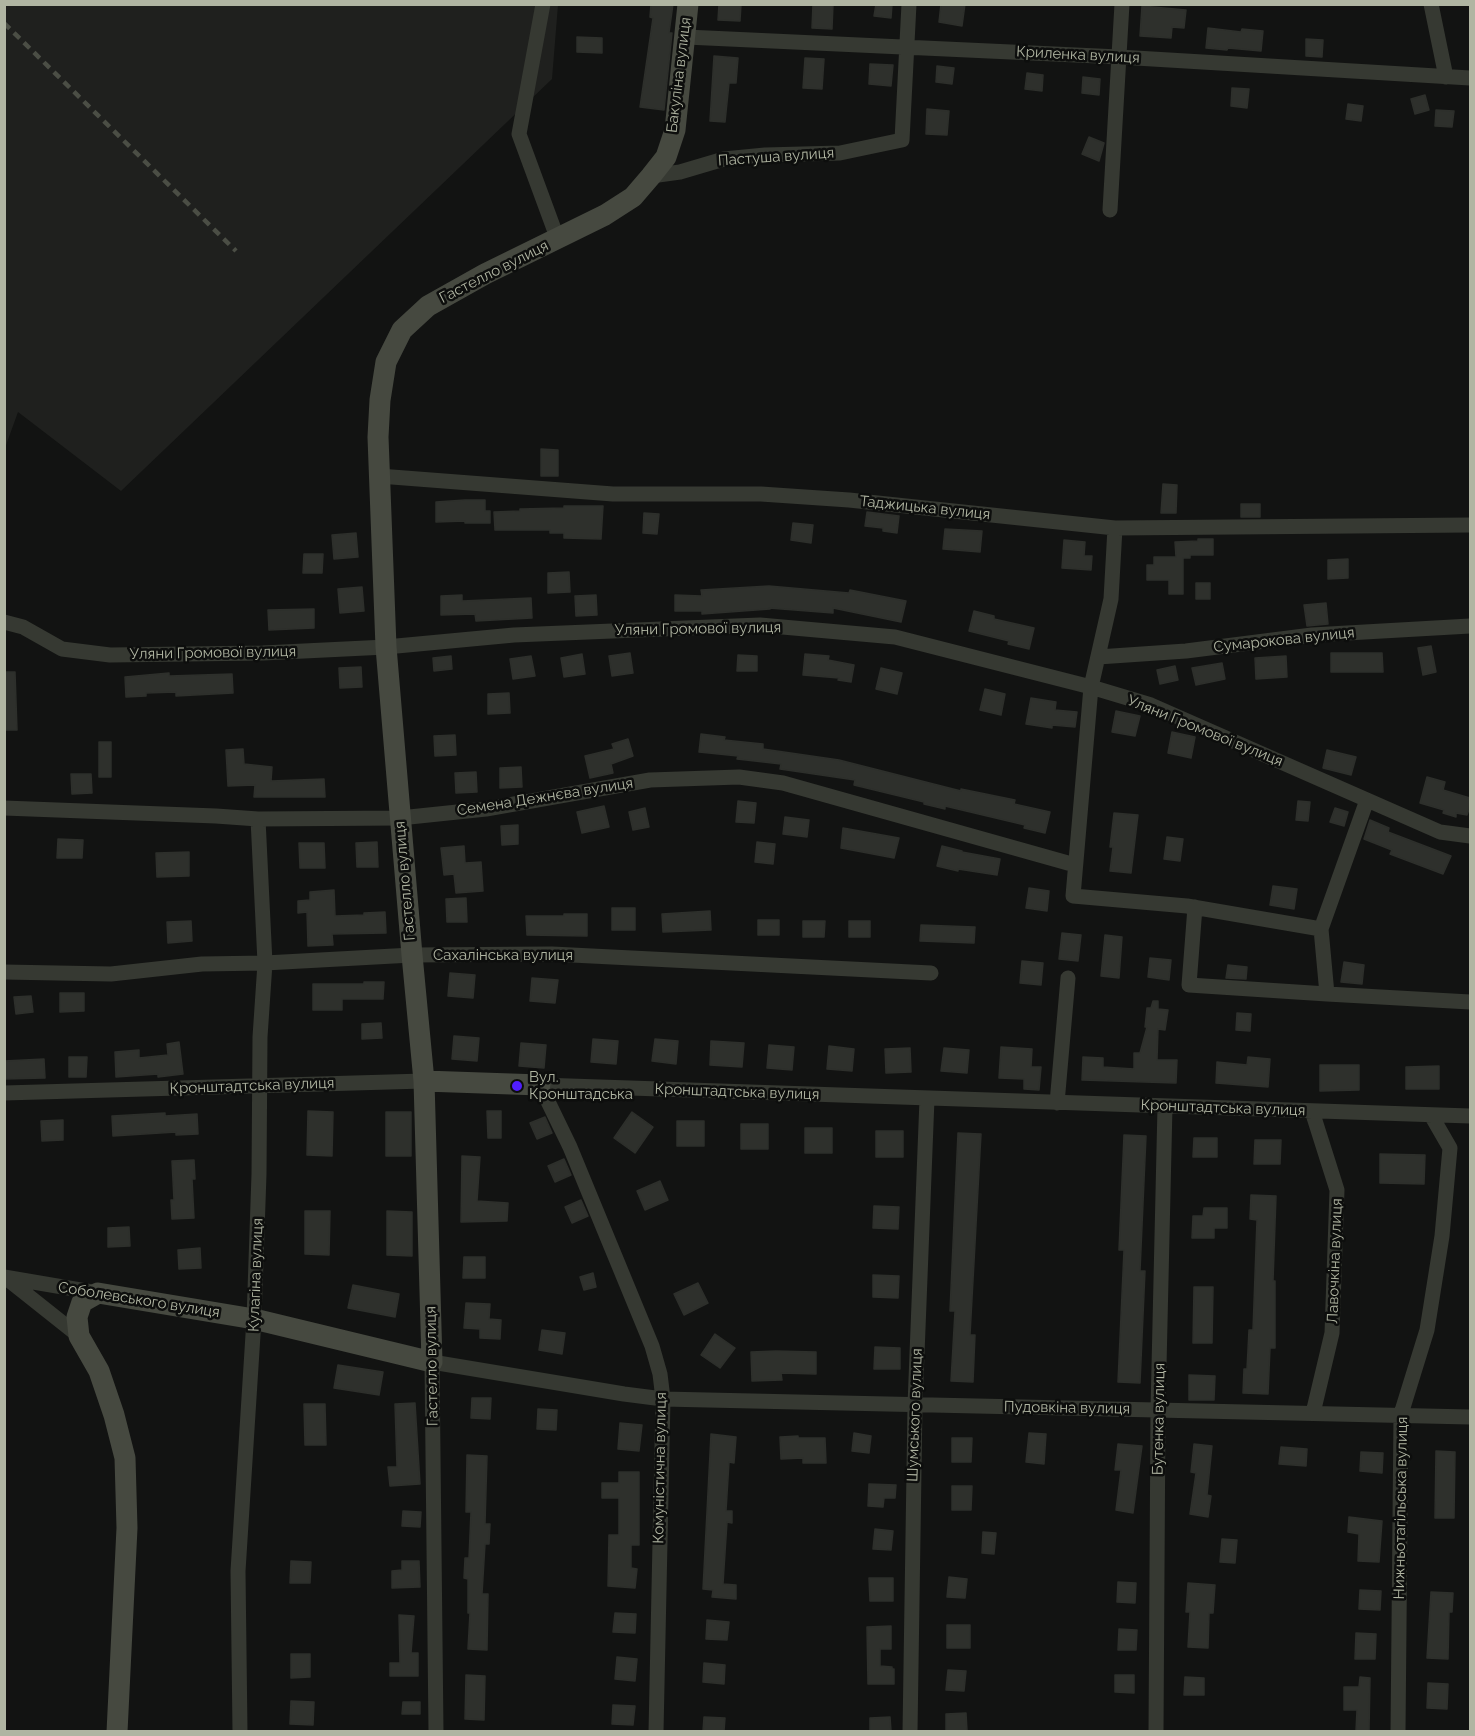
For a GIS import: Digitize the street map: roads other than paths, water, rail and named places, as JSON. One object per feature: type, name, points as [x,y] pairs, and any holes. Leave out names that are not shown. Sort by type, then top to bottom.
[{"type":"street","points":[[543,4],[519,134],[558,240]]},
{"type":"street","name":"Бакуліна вулиця","points":[[651,176],[666,156],[675,130],[688,4]]},
{"type":"street","points":[[906,47],[909,4]]},
{"type":"street","points":[[1110,210],[1122,4]]},
{"type":"street","points":[[1431,4],[1446,76]]},
{"type":"street","name":"Криленка вулиця","points":[[686,37],[1119,57],[1470,78]]},
{"type":"street","name":"Пастуша вулиця","points":[[651,176],[680,172],[724,159],[765,155],[840,153],[902,140],[906,47]]},
{"type":"street","name":"Гастелло вулиця","points":[[436,1731],[432,1362],[424,1081],[399,818],[386,647],[378,437],[380,400],[386,362],[402,330],[428,306],[485,274],[605,215],[633,198],[651,176]]},
{"type":"street","name":"Таджицька вулиця","points":[[379,476],[444,483],[613,494],[761,495],[849,500],[1115,528],[1470,525]]},
{"type":"street","points":[[1115,528],[1111,599],[1091,687],[1073,896],[1195,907],[1321,929]]},
{"type":"street","name":"Уляни Громової вулиця","points":[[4,622],[23,627],[62,649],[110,655],[254,653],[386,647],[514,635],[771,626],[895,637],[1091,687],[1151,705],[1440,832],[1470,836]]},
{"type":"street","name":"Сумарокова вулиця","points":[[1098,657],[1186,651],[1312,635],[1470,626]]},
{"type":"street","name":"Семена Дежнєва вулиця","points":[[4,808],[258,819],[399,818],[486,809],[651,780],[739,777],[783,783],[1075,865]]},
{"type":"street","points":[[1327,994],[1321,929],[1367,800]]},
{"type":"street","name":"Кулагіна вулиця","points":[[240,1731],[238,1571],[255,1319],[260,1036],[265,963],[258,819]]},
{"type":"street","points":[[1195,907],[1189,985],[1470,1002]]},
{"type":"street","name":"Сахалінська вулиця","points":[[4,972],[111,974],[202,964],[412,955],[552,954],[931,973]]},
{"type":"street","points":[[1058,1103],[1068,978]]},
{"type":"street","name":"Кронштадтська вулиця","points":[[4,1093],[424,1081],[517,1086],[1470,1116]]},
{"type":"street","name":"Комуністична вулиця","points":[[540,1085],[570,1147],[652,1346],[660,1374],[663,1399],[656,1731]]},
{"type":"street","name":"Шумського вулиця","points":[[910,1731],[915,1405],[927,1099]]},
{"type":"street","name":"Бутенка вулиця","points":[[1156,1731],[1158,1410],[1165,1106]]},
{"type":"street","name":"Лавочкіна вулиця","points":[[1312,1111],[1337,1190],[1332,1333],[1313,1413]]},
{"type":"street","name":"Нижньотагільська вулиця","points":[[1398,1731],[1401,1414],[1427,1330],[1442,1236],[1450,1148],[1431,1115]]},
{"type":"street","points":[[5,1277],[79,1336],[99,1371],[125,1458],[127,1528],[117,1731]]},
{"type":"street","name":"Соболевського вулиця","points":[[5,1277],[255,1319],[432,1362],[663,1399]]},
{"type":"street","points":[[79,1336],[77,1317],[82,1302],[98,1293]]},
{"type":"street","name":"Пудовкіна вулиця","points":[[663,1399],[1470,1417]]},
{"type":"railway","points":[[4,23],[236,251]]},
{"type":"place","name":"Вул. Кронштадська","points":[[517,1086]]}]
